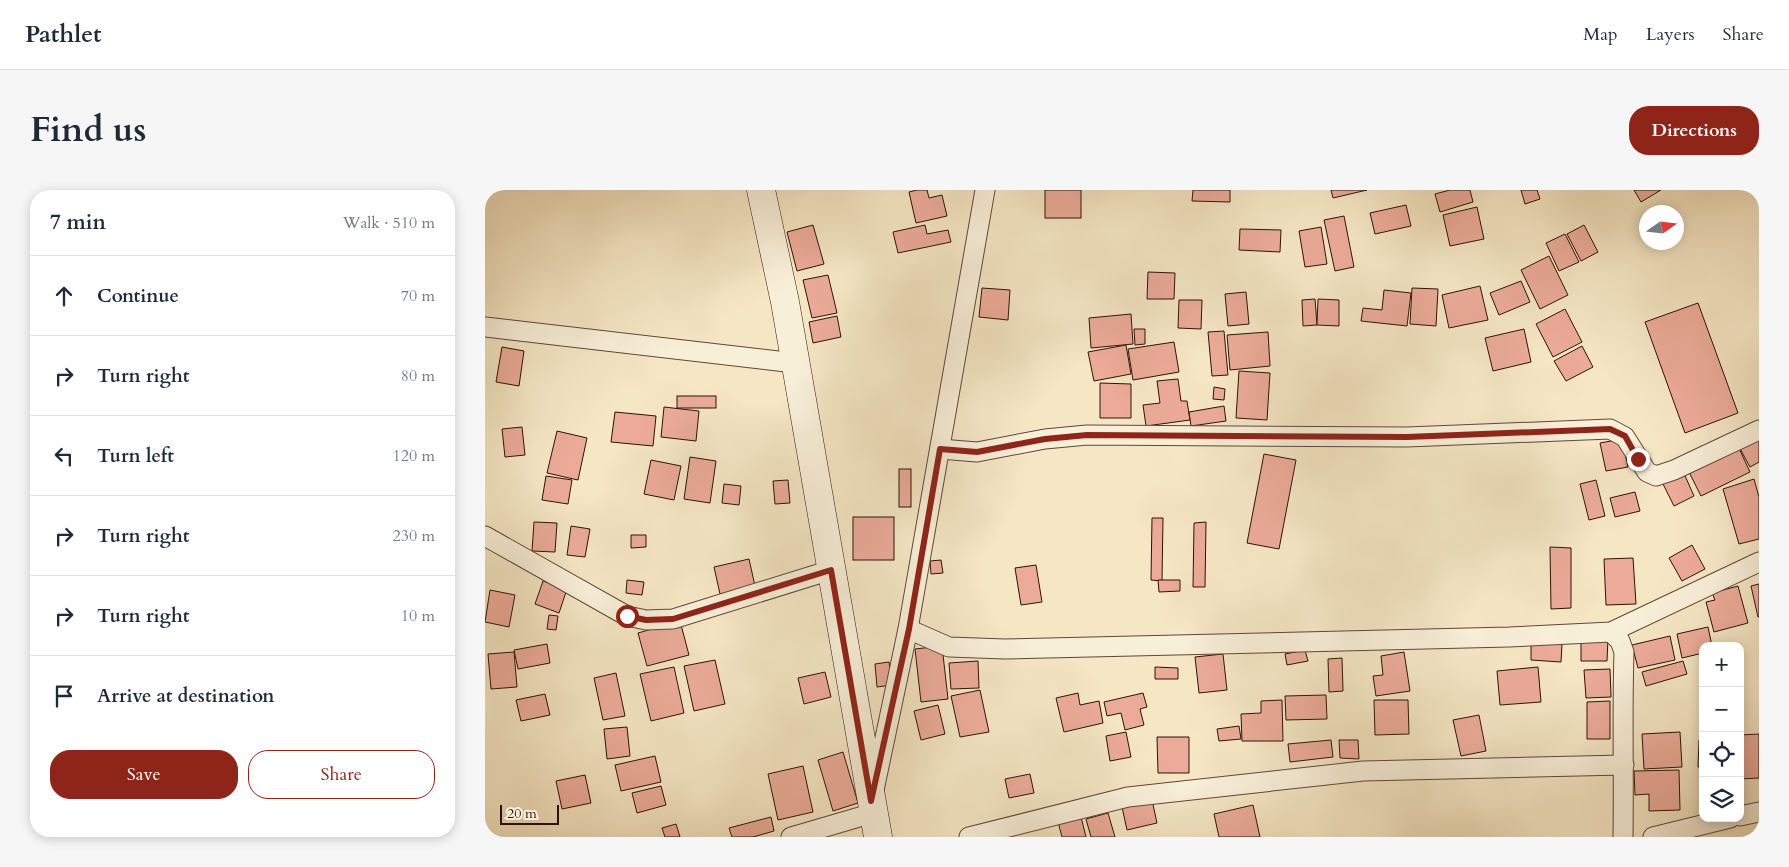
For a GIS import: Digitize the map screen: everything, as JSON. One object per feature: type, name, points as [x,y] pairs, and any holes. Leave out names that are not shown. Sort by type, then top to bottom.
[{"type":"street","points":[[761,190],[795,363],[874,817]]},
{"type":"street","points":[[874,817],[909,629],[985,190]]},
{"type":"street","points":[[485,327],[795,363]]},
{"type":"street","points":[[940,449],[977,452],[1045,439],[1087,435],[1407,437],[1610,429],[1625,436],[1647,472],[1656,476],[1674,470],[1759,430]]},
{"type":"street","points":[[485,536],[627,616],[646,620],[673,619],[831,570]]},
{"type":"street","points":[[909,629],[949,647],[1005,649],[1509,637],[1611,632],[1759,562]]},
{"type":"street","points":[[1611,632],[1620,641],[1624,652],[1621,728],[1624,765],[1623,837]]},
{"type":"street","points":[[969,837],[1127,797],[1353,772],[1624,765]]},
{"type":"street","points":[[1744,815],[1759,812]]},
{"type":"street","points":[[791,837],[874,817]]},
{"type":"street","points":[[1653,837],[1714,822]]},
{"type":"building","points":[[927,190],[929,198],[942,195],[947,216],[916,223],[909,192]]},
{"type":"building","points":[[1045,190],[1081,190],[1081,218],[1045,218]]},
{"type":"building","points":[[1193,190],[1230,190],[1230,202],[1192,201]]},
{"type":"building","points":[[1331,190],[1367,190],[1333,198]]},
{"type":"building","points":[[1450,190],[1470,190],[1473,202],[1440,212],[1435,194]]},
{"type":"building","points":[[1521,190],[1537,190],[1540,199],[1525,204]]},
{"type":"building","points":[[1634,190],[1661,190],[1641,202]]},
{"type":"building","points":[[1406,205],[1411,226],[1375,234],[1370,213]]},
{"type":"building","points":[[1477,207],[1484,239],[1450,246],[1443,215]]},
{"type":"building","points":[[1344,216],[1354,267],[1335,271],[1324,220]]},
{"type":"building","points":[[813,225],[824,264],[797,271],[787,232]]},
{"type":"building","points":[[925,225],[927,234],[948,230],[951,242],[898,253],[893,232]]},
{"type":"building","points":[[1584,225],[1598,252],[1581,261],[1567,234]]},
{"type":"building","points":[[1321,227],[1327,264],[1305,267],[1299,231]]},
{"type":"building","points":[[1240,229],[1281,230],[1280,252],[1239,250]]},
{"type":"building","points":[[1565,234],[1579,262],[1559,271],[1546,243]]},
{"type":"building","points":[[1549,256],[1568,295],[1540,309],[1521,270]]},
{"type":"building","points":[[1148,272],[1175,273],[1174,299],[1147,299]]},
{"type":"building","points":[[828,275],[837,313],[812,318],[803,280]]},
{"type":"building","points":[[1521,281],[1530,302],[1499,315],[1490,293]]},
{"type":"building","points":[[1480,286],[1488,320],[1449,328],[1442,295]]},
{"type":"building","points":[[982,288],[1010,290],[1008,320],[979,317]]},
{"type":"building","points":[[1412,288],[1438,289],[1436,326],[1410,324]]},
{"type":"building","points":[[1384,290],[1411,293],[1407,326],[1361,321],[1363,308],[1382,310]]},
{"type":"building","points":[[1246,292],[1249,324],[1228,326],[1225,294]]},
{"type":"building","points":[[1315,299],[1317,325],[1303,326],[1302,300]]},
{"type":"building","points":[[1318,299],[1339,300],[1339,326],[1317,325]]},
{"type":"building","points":[[1179,300],[1202,300],[1201,329],[1178,328]]},
{"type":"building","points":[[1698,303],[1738,413],[1685,433],[1645,322]]},
{"type":"building","points":[[1565,309],[1582,342],[1553,357],[1536,324]]},
{"type":"building","points":[[1131,314],[1133,344],[1091,348],[1089,318]]},
{"type":"building","points":[[837,316],[841,337],[813,343],[809,322]]},
{"type":"building","points":[[1134,329],[1145,329],[1145,344],[1135,345]]},
{"type":"building","points":[[1524,329],[1531,362],[1493,371],[1485,338]]},
{"type":"building","points":[[1224,331],[1228,375],[1212,376],[1208,332]]},
{"type":"building","points":[[1268,332],[1270,366],[1230,370],[1227,335]]},
{"type":"building","points":[[1174,342],[1179,372],[1133,380],[1128,349]]},
{"type":"building","points":[[1126,345],[1131,374],[1094,381],[1088,352]]},
{"type":"building","points":[[1582,346],[1593,367],[1566,381],[1554,361]]},
{"type":"building","points":[[502,347],[524,351],[519,386],[496,382]]},
{"type":"building","points":[[1239,371],[1270,373],[1267,420],[1236,418]]},
{"type":"building","points":[[1178,379],[1181,401],[1187,401],[1190,420],[1146,426],[1143,405],[1160,403],[1157,381]]},
{"type":"building","points":[[1100,383],[1131,384],[1131,418],[1100,418]]},
{"type":"building","points":[[1214,387],[1225,389],[1224,400],[1213,399]]},
{"type":"building","points":[[677,396],[716,396],[716,408],[677,408]]},
{"type":"building","points":[[1224,406],[1226,421],[1191,426],[1189,412]]},
{"type":"building","points":[[664,407],[699,411],[696,441],[661,437]]},
{"type":"building","points":[[615,412],[656,416],[653,446],[611,442]]},
{"type":"building","points":[[522,427],[525,455],[505,457],[502,429]]},
{"type":"building","points":[[557,431],[587,438],[578,480],[547,473]]},
{"type":"building","points":[[1759,433],[1759,462],[1750,467],[1738,445]]},
{"type":"building","points":[[1622,439],[1628,467],[1606,471],[1600,443]]},
{"type":"building","points":[[1737,444],[1750,472],[1701,496],[1687,468]]},
{"type":"building","points":[[1264,454],[1296,460],[1279,549],[1247,543]]},
{"type":"building","points":[[690,457],[716,461],[710,503],[684,499]]},
{"type":"building","points":[[651,460],[681,466],[674,500],[644,494]]},
{"type":"building","points":[[899,469],[911,469],[911,507],[899,507]]},
{"type":"building","points":[[1682,469],[1694,496],[1674,506],[1661,480]]},
{"type":"building","points":[[546,476],[572,480],[568,504],[542,500]]},
{"type":"building","points":[[1754,479],[1759,497],[1759,539],[1739,544],[1723,489]]},
{"type":"building","points":[[788,480],[790,503],[775,504],[773,481]]},
{"type":"building","points":[[1596,480],[1605,516],[1589,520],[1580,484]]},
{"type":"building","points":[[724,484],[741,486],[739,505],[722,503]]},
{"type":"building","points":[[1635,492],[1640,511],[1615,517],[1610,498]]},
{"type":"building","points":[[853,517],[894,517],[894,560],[853,560]]},
{"type":"building","points":[[1152,518],[1163,518],[1162,581],[1151,580]]},
{"type":"building","points":[[534,522],[557,523],[555,552],[532,551]]},
{"type":"building","points":[[1206,522],[1205,587],[1193,587],[1194,523]]},
{"type":"building","points":[[571,526],[590,529],[585,557],[567,555]]},
{"type":"building","points":[[631,535],[646,535],[646,547],[631,548]]},
{"type":"building","points":[[1692,545],[1705,569],[1682,581],[1669,558]]},
{"type":"building","points":[[1550,547],[1571,548],[1571,608],[1551,609]]},
{"type":"building","points":[[1633,558],[1636,604],[1606,605],[1604,559]]},
{"type":"building","points":[[749,559],[755,586],[720,594],[714,567]]},
{"type":"building","points":[[941,560],[943,573],[931,574],[930,561]]},
{"type":"building","points":[[1036,565],[1042,602],[1021,605],[1015,568]]},
{"type":"building","points":[[627,580],[644,582],[642,595],[626,593]]},
{"type":"building","points":[[1158,580],[1180,580],[1180,591],[1159,592]]},
{"type":"building","points":[[543,581],[567,589],[559,613],[535,604]]},
{"type":"building","points":[[1759,584],[1759,617],[1758,617],[1751,586]]},
{"type":"building","points":[[1738,586],[1748,623],[1714,632],[1706,602],[1715,600],[1712,593]]},
{"type":"building","points":[[490,590],[515,595],[509,627],[485,622]]},
{"type":"building","points":[[549,615],[558,616],[556,630],[547,629]]},
{"type":"building","points":[[680,621],[689,655],[647,666],[638,633]]},
{"type":"building","points":[[1708,627],[1711,642],[1699,642],[1699,654],[1682,658],[1677,634]]},
{"type":"building","points":[[1670,636],[1675,660],[1638,668],[1632,645]]},
{"type":"building","points":[[1581,638],[1608,638],[1607,661],[1581,661]]},
{"type":"building","points":[[1531,642],[1562,644],[1561,662],[1531,660]]},
{"type":"building","points":[[547,644],[550,663],[518,669],[514,650]]},
{"type":"building","points":[[942,646],[948,699],[921,702],[915,649]]},
{"type":"building","points":[[1305,650],[1308,661],[1287,665],[1285,654]]},
{"type":"building","points":[[514,652],[517,687],[491,689],[488,654]]},
{"type":"building","points":[[1404,652],[1410,691],[1376,696],[1373,676],[1383,675],[1381,656]]},
{"type":"building","points":[[1223,654],[1227,690],[1199,693],[1195,657]]},
{"type":"building","points":[[1342,658],[1343,691],[1329,692],[1328,659]]},
{"type":"building","points":[[715,660],[725,704],[694,711],[684,666]]},
{"type":"building","points":[[978,661],[979,688],[951,689],[949,663]]},
{"type":"building","points":[[1683,661],[1687,674],[1646,686],[1642,672]]},
{"type":"building","points":[[889,662],[892,685],[877,687],[875,664]]},
{"type":"building","points":[[674,667],[684,713],[651,721],[640,674]]},
{"type":"building","points":[[1155,667],[1178,668],[1178,679],[1155,679]]},
{"type":"building","points":[[1538,667],[1541,702],[1500,705],[1497,671]]},
{"type":"building","points":[[1610,669],[1611,697],[1586,698],[1584,670]]},
{"type":"building","points":[[825,672],[831,697],[804,704],[798,678]]},
{"type":"building","points":[[616,673],[625,716],[603,720],[594,678]]},
{"type":"building","points":[[980,690],[989,732],[960,737],[951,696]]},
{"type":"building","points":[[1078,693],[1080,705],[1099,701],[1103,723],[1064,732],[1056,698]]},
{"type":"building","points":[[1143,693],[1147,707],[1140,709],[1144,725],[1125,730],[1121,713],[1107,716],[1104,702]]},
{"type":"building","points":[[545,694],[550,715],[521,721],[516,700]]},
{"type":"building","points":[[1326,695],[1327,719],[1286,720],[1285,696]]},
{"type":"building","points":[[1282,700],[1283,741],[1242,741],[1241,714],[1261,713],[1261,701]]},
{"type":"building","points":[[1374,700],[1408,700],[1409,734],[1375,735]]},
{"type":"building","points":[[1610,701],[1610,739],[1587,739],[1587,702]]},
{"type":"building","points":[[938,705],[945,734],[921,740],[914,711]]},
{"type":"building","points":[[1479,715],[1486,751],[1461,756],[1453,720]]},
{"type":"building","points":[[1239,726],[1241,739],[1219,741],[1217,729]]},
{"type":"building","points":[[627,727],[630,756],[607,759],[604,729]]},
{"type":"building","points":[[1126,732],[1131,757],[1110,761],[1106,736]]},
{"type":"building","points":[[1680,732],[1682,767],[1644,769],[1642,734]]},
{"type":"building","points":[[1759,734],[1759,778],[1744,779],[1744,735]]},
{"type":"building","points":[[1157,737],[1189,737],[1189,773],[1158,773]]},
{"type":"building","points":[[1331,740],[1333,757],[1290,762],[1288,744]]},
{"type":"building","points":[[1339,740],[1358,740],[1359,759],[1340,758]]},
{"type":"building","points":[[843,752],[858,803],[833,811],[818,760]]},
{"type":"building","points":[[655,756],[661,782],[621,791],[615,765]]},
{"type":"building","points":[[803,766],[813,812],[778,820],[768,774]]},
{"type":"building","points":[[1679,770],[1680,810],[1649,811],[1649,794],[1635,795],[1634,771]]},
{"type":"building","points":[[1030,774],[1034,793],[1009,798],[1005,779]]},
{"type":"building","points":[[585,775],[591,803],[562,809],[556,781]]},
{"type":"building","points":[[661,786],[666,805],[637,813],[632,793]]},
{"type":"building","points":[[1152,800],[1157,823],[1127,830],[1122,807]]},
{"type":"building","points":[[1253,805],[1260,837],[1219,837],[1214,814]]},
{"type":"building","points":[[1108,813],[1115,837],[1091,837],[1086,819]]},
{"type":"building","points":[[771,817],[774,831],[753,837],[732,837],[729,828]]},
{"type":"building","points":[[1081,817],[1086,837],[1062,837],[1058,822]]},
{"type":"building","points":[[676,824],[680,837],[665,837],[662,828]]},
{"type":"route","points":[[627,616],[646,620],[673,619],[831,570],[871,801],[909,629],[940,449],[977,452],[1045,439],[1087,435],[1407,437],[1610,429],[1625,436],[1638,459]]}]
